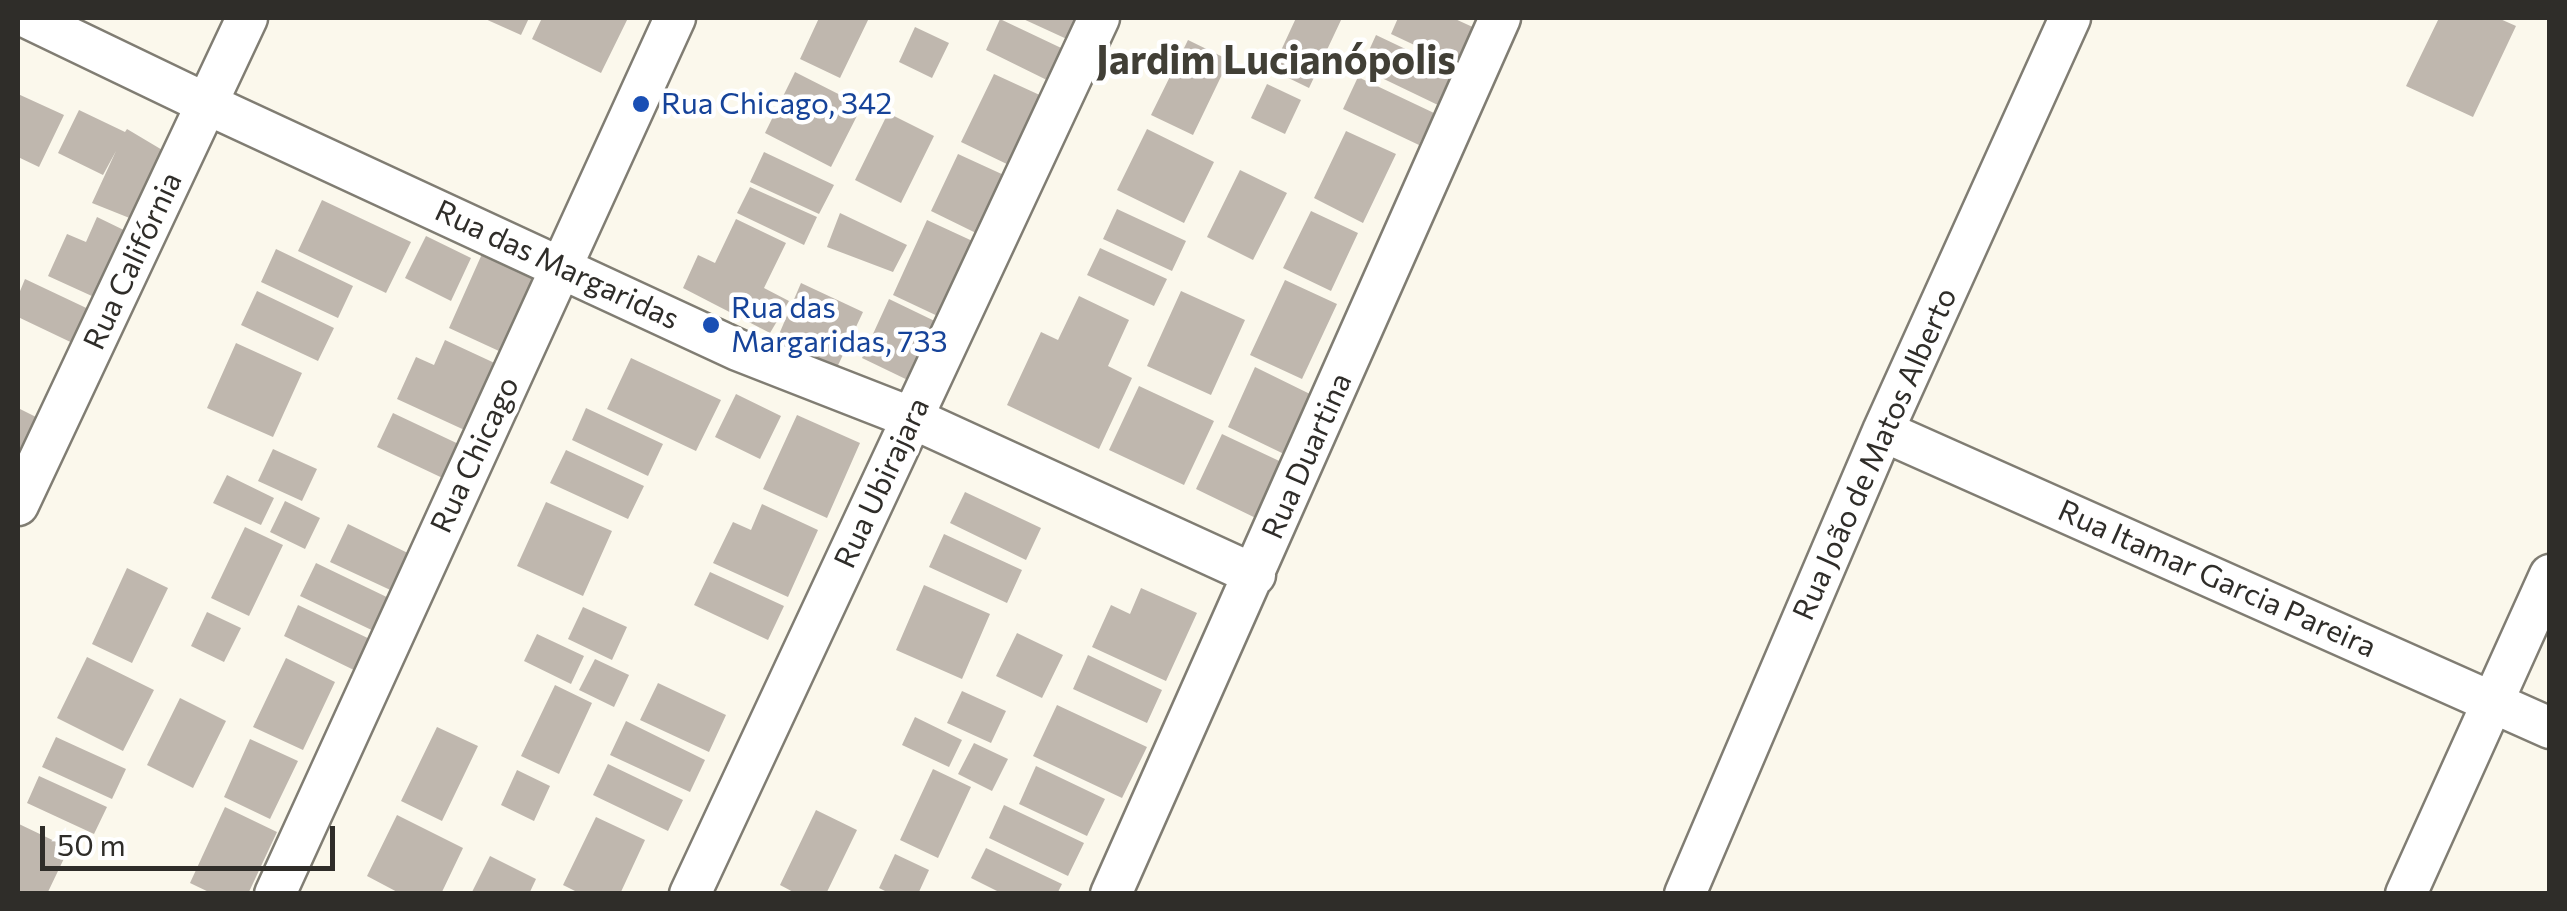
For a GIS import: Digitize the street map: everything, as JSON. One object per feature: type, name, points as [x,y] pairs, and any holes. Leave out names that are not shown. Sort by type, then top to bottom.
[{"type":"street","name":"Rua das Margaridas","points":[[28,18],[738,350],[912,418],[1255,575]]},
{"type":"street","name":"Rua Califórnia","points":[[18,505],[248,18]]},
{"type":"street","name":"Rua Chicago","points":[[275,894],[675,18]]},
{"type":"street","name":"Rua Ubirajara","points":[[690,894],[1099,18]]},
{"type":"street","name":"Rua Duartina","points":[[1110,894],[1500,18]]},
{"type":"street","name":"Rua João de Matos Alberto","points":[[1685,894],[1884,430],[2070,18]]},
{"type":"street","name":"Rua Itamar Garcia Pareira","points":[[1884,430],[2550,728]]},
{"type":"street","points":[[2406,894],[2550,574]]},
{"type":"building","points":[[483,18],[529,18],[521,35]]},
{"type":"building","points":[[542,18],[628,18],[601,73],[532,39]]},
{"type":"building","points":[[819,18],[869,18],[840,78],[800,59]]},
{"type":"building","points":[[1021,18],[1096,18],[1082,46]]},
{"type":"building","points":[[1296,18],[1342,18],[1309,88],[1272,70]]},
{"type":"building","points":[[1398,18],[1453,18],[1477,29],[1459,66],[1391,34]]},
{"type":"building","points":[[2439,18],[2498,18],[2516,26],[2473,117],[2406,86]]},
{"type":"building","points":[[1000,19],[1076,55],[1061,87],[986,50]]},
{"type":"building","points":[[915,27],[949,43],[932,78],[899,62]]},
{"type":"building","points":[[1376,35],[1456,73],[1440,106],[1361,68]]},
{"type":"building","points":[[1188,40],[1229,60],[1193,135],[1151,115]]},
{"type":"building","points":[[795,72],[862,106],[831,167],[765,133]]},
{"type":"building","points":[[994,74],[1044,97],[1011,166],[961,142]]},
{"type":"building","points":[[1358,77],[1434,113],[1419,145],[1343,109]]},
{"type":"building","points":[[1267,84],[1301,100],[1285,134],[1251,118]]},
{"type":"building","points":[[18,94],[64,115],[39,167],[18,157]]},
{"type":"building","points":[[79,110],[125,132],[127,129],[169,154],[137,221],[92,203],[116,151],[103,175],[58,153]]},
{"type":"building","points":[[888,113],[934,136],[901,203],[855,180]]},
{"type":"building","points":[[1147,129],[1214,162],[1184,223],[1117,190]]},
{"type":"building","points":[[1346,131],[1396,154],[1363,223],[1314,198]]},
{"type":"building","points":[[764,152],[834,185],[819,214],[750,182]]},
{"type":"building","points":[[958,154],[1006,176],[978,234],[931,211]]},
{"type":"building","points":[[1240,170],[1287,193],[1253,260],[1207,237]]},
{"type":"building","points":[[750,187],[817,217],[804,245],[737,213]]},
{"type":"building","points":[[322,200],[411,242],[386,293],[298,251]]},
{"type":"building","points":[[1117,209],[1186,241],[1172,271],[1103,239]]},
{"type":"building","points":[[1311,211],[1358,233],[1331,291],[1283,268]]},
{"type":"building","points":[[840,213],[907,245],[893,272],[827,247]]},
{"type":"building","points":[[97,217],[134,235],[105,302],[48,276],[67,234],[86,242]]},
{"type":"building","points":[[736,219],[786,243],[764,288],[789,301],[770,333],[683,288],[698,255],[715,263]]},
{"type":"building","points":[[927,220],[979,244],[944,319],[893,295]]},
{"type":"building","points":[[426,236],[471,258],[451,301],[405,278]]},
{"type":"building","points":[[1100,248],[1167,279],[1154,306],[1087,275]]},
{"type":"building","points":[[276,249],[353,286],[338,318],[261,282]]},
{"type":"building","points":[[482,254],[546,282],[512,357],[449,328]]},
{"type":"building","points":[[25,279],[99,314],[83,348],[18,317],[18,296]]},
{"type":"building","points":[[1285,280],[1337,304],[1302,379],[1250,355]]},
{"type":"building","points":[[801,283],[863,312],[833,376],[774,346]]},
{"type":"building","points":[[257,291],[334,328],[318,361],[241,325]]},
{"type":"building","points":[[1181,291],[1245,320],[1211,395],[1147,366]]},
{"type":"building","points":[[1079,296],[1129,320],[1108,366],[1132,378],[1099,449],[1007,405],[1041,332],[1058,340]]},
{"type":"building","points":[[889,299],[945,326],[918,385],[862,358]]},
{"type":"building","points":[[445,340],[501,366],[471,433],[397,399],[416,357],[434,365]]},
{"type":"building","points":[[236,343],[302,373],[273,437],[207,408]]},
{"type":"building","points":[[631,358],[721,400],[696,451],[607,409]]},
{"type":"building","points":[[1255,367],[1312,395],[1284,454],[1228,427]]},
{"type":"building","points":[[1139,386],[1214,421],[1184,485],[1109,450]]},
{"type":"building","points":[[736,394],[781,416],[760,459],[715,437]]},
{"type":"building","points":[[18,408],[50,424],[32,461],[18,454]]},
{"type":"building","points":[[586,408],[663,444],[648,476],[572,440]]},
{"type":"building","points":[[393,413],[467,448],[451,482],[377,447]]},
{"type":"building","points":[[797,415],[860,443],[827,518],[763,489]]},
{"type":"building","points":[[1222,434],[1292,467],[1266,523],[1196,489]]},
{"type":"building","points":[[273,449],[317,469],[302,501],[258,481]]},
{"type":"building","points":[[566,450],[644,486],[628,519],[550,483]]},
{"type":"building","points":[[227,475],[274,498],[261,525],[213,503]]},
{"type":"building","points":[[965,492],[1041,528],[1026,560],[950,523]]},
{"type":"building","points":[[285,501],[320,518],[305,549],[270,532]]},
{"type":"building","points":[[546,502],[612,531],[583,596],[517,566]]},
{"type":"building","points":[[762,504],[818,530],[788,597],[713,563],[733,522],[751,530]]},
{"type":"building","points":[[348,524],[416,557],[399,594],[330,562]]},
{"type":"building","points":[[245,527],[283,545],[249,616],[211,598]]},
{"type":"building","points":[[944,534],[1022,570],[1007,603],[929,567]]},
{"type":"building","points":[[316,563],[395,601],[380,634],[300,596]]},
{"type":"building","points":[[127,568],[168,588],[132,663],[92,644]]},
{"type":"building","points":[[710,572],[784,606],[768,640],[694,605]]},
{"type":"building","points":[[924,585],[990,614],[962,679],[896,650]]},
{"type":"building","points":[[1141,588],[1197,613],[1166,681],[1092,647],[1111,605],[1130,614]]},
{"type":"building","points":[[298,605],[374,641],[358,672],[284,636]]},
{"type":"building","points":[[583,607],[627,627],[612,660],[568,639]]},
{"type":"building","points":[[207,612],[241,628],[224,662],[191,646]]},
{"type":"building","points":[[1017,633],[1063,655],[1042,698],[996,676]]},
{"type":"building","points":[[537,634],[584,656],[571,684],[524,661]]},
{"type":"building","points":[[1088,655],[1162,690],[1147,723],[1073,689]]},
{"type":"building","points":[[87,657],[154,690],[123,751],[57,718]]},
{"type":"building","points":[[286,658],[335,682],[303,750],[253,727]]},
{"type":"building","points":[[595,659],[629,675],[614,707],[579,690]]},
{"type":"building","points":[[658,683],[726,715],[709,752],[640,720]]},
{"type":"building","points":[[555,685],[592,703],[559,774],[521,756]]},
{"type":"building","points":[[962,691],[1006,711],[991,743],[947,723]]},
{"type":"building","points":[[180,698],[226,721],[193,788],[147,765]]},
{"type":"building","points":[[1057,705],[1147,747],[1122,798],[1033,756]]},
{"type":"building","points":[[915,717],[962,740],[949,767],[902,745]]},
{"type":"building","points":[[626,721],[705,760],[690,792],[610,755]]},
{"type":"building","points":[[437,727],[478,746],[442,821],[401,801]]},
{"type":"building","points":[[56,737],[126,769],[112,799],[42,767]]},
{"type":"building","points":[[250,739],[298,761],[270,819],[224,797]]},
{"type":"building","points":[[974,743],[1008,759],[992,791],[958,774]]},
{"type":"building","points":[[608,764],[683,800],[668,831],[593,795]]},
{"type":"building","points":[[1036,766],[1105,799],[1087,836],[1019,804]]},
{"type":"building","points":[[933,769],[971,787],[938,858],[900,840]]},
{"type":"building","points":[[517,770],[550,786],[534,821],[501,805]]},
{"type":"building","points":[[39,776],[107,807],[94,834],[27,803]]},
{"type":"building","points":[[1004,805],[1084,843],[1068,876],[989,838]]},
{"type":"building","points":[[225,807],[277,832],[248,894],[213,894],[190,883]]},
{"type":"building","points":[[816,810],[857,830],[826,894],[797,894],[780,885]]},
{"type":"building","points":[[397,815],[463,848],[441,894],[401,894],[367,876]]},
{"type":"building","points":[[596,817],[645,840],[620,894],[581,894],[563,885]]},
{"type":"building","points":[[19,824],[69,848],[47,894],[18,894]]},
{"type":"building","points":[[986,848],[1062,884],[1057,894],[1003,894],[971,878]]},
{"type":"building","points":[[895,854],[929,870],[918,894],[891,894],[879,888]]},
{"type":"building","points":[[490,856],[536,879],[529,894],[471,894]]},
{"type":"place","name":"Rua Chicago, 342","points":[[641,104]]},
{"type":"place","name":"Rua das Margaridas, 733","points":[[711,325]]},
{"type":"district","name":"Jardim Lucianópolis","points":[[1276,61]]}]
